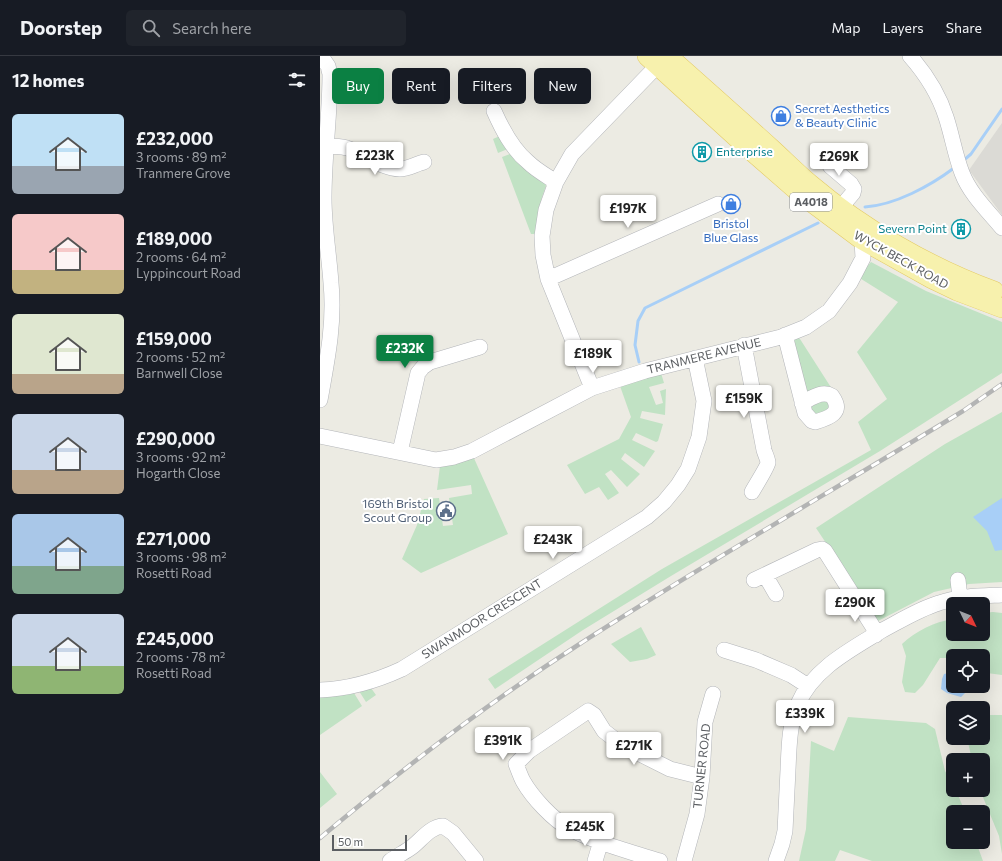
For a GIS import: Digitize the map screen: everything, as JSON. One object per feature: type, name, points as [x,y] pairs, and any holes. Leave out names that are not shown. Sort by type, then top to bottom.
[{"type":"main road","name":"WYCK BECK ROAD","points":[[657,59],[810,184],[876,232],[923,259],[974,284],[1002,294]]},
{"type":"main road","name":"WYCK BECK ROAD","points":[[657,59],[738,139],[803,196],[862,240],[932,279],[957,291],[1002,308]]},
{"type":"street","points":[[913,57],[929,81],[946,116],[959,165],[967,183],[975,196],[1002,228]]},
{"type":"street","points":[[592,388],[548,278],[543,255],[542,236],[546,210],[556,182],[572,154],[657,59]]},
{"type":"street","points":[[320,400],[330,350],[332,322],[332,283],[326,245],[324,198],[325,146],[330,83],[325,61]]},
{"type":"street","points":[[494,111],[495,128],[528,163],[556,182]]},
{"type":"street","points":[[325,146],[339,146],[348,148],[373,161],[391,168],[401,169],[424,162]]},
{"type":"street","points":[[830,167],[851,184],[854,189],[853,193],[841,207]]},
{"type":"street","points":[[548,278],[718,204]]},
{"type":"street","name":"TRANMERE AVENUE","points":[[320,436],[436,460],[454,457],[472,451],[592,388],[645,371],[785,335],[806,327],[829,311],[841,298],[863,258],[862,240]]},
{"type":"street","points":[[785,335],[802,403]]},
{"type":"street","points":[[744,345],[764,450],[768,461],[767,468],[752,492]]},
{"type":"street","points":[[400,452],[418,372],[430,362],[480,347]]},
{"type":"street","name":"SWANMOOR CRESCENT","points":[[320,690],[336,689],[361,684],[382,678],[402,669],[620,534],[648,516],[664,502],[678,485],[688,469],[699,437],[704,401],[694,358]]},
{"type":"street","points":[[776,594],[760,578],[816,550],[822,549],[825,551],[873,627],[881,632]]},
{"type":"street","points":[[958,580],[960,597]]},
{"type":"street","points":[[974,597],[1002,595]]},
{"type":"street","points":[[776,861],[782,844],[784,831],[790,743],[794,717],[798,704],[808,686],[830,664],[845,652],[908,616],[946,601]]},
{"type":"street","points":[[724,650],[756,660],[791,675],[808,686]]},
{"type":"street","name":"TURNER ROAD","points":[[684,861],[697,814],[702,777],[705,722],[713,694]]},
{"type":"street","points":[[660,861],[601,841],[569,828],[549,813],[534,796],[523,780],[516,764],[529,751],[588,711],[594,715],[604,731],[622,745],[670,769],[702,777]]},
{"type":"street","points":[[390,861],[438,826],[443,826],[453,833],[476,861]]},
{"type":"street","points":[[595,861],[601,841]]},
{"type":"shaded area","points":[[1002,123],[1002,215],[969,170]]},
{"type":"green space","points":[[502,135],[510,148],[498,153],[493,139]]},
{"type":"green space","points":[[513,153],[545,181],[546,186],[542,197],[535,234],[531,234],[502,157]]},
{"type":"green space","points":[[871,262],[926,291],[1002,322],[1002,373],[880,451],[583,630],[495,689],[488,679],[662,569],[871,450],[858,422],[887,399],[857,352],[898,302],[858,277]]},
{"type":"green space","points":[[797,337],[800,339],[832,389],[805,395],[792,342]]},
{"type":"green space","points":[[661,373],[664,383],[649,387],[656,405],[663,403],[660,391],[666,389],[665,415],[642,411],[640,418],[663,424],[658,441],[656,442],[636,433],[632,440],[655,451],[644,467],[625,453],[621,459],[640,474],[627,487],[611,470],[605,474],[619,493],[608,500],[599,487],[585,494],[567,465],[619,439],[631,417],[620,386]]},
{"type":"green space","points":[[830,400],[830,411],[812,416],[811,404]]},
{"type":"green space","points":[[1002,412],[1002,582],[969,584],[934,592],[878,621],[816,528],[945,444]]},
{"type":"green space","points":[[473,456],[508,534],[421,573],[402,559],[417,525],[424,499],[439,498],[443,526],[453,525],[449,498],[472,494],[471,485],[437,490],[440,466]]},
{"type":"green space","points":[[990,612],[1002,613],[1002,675],[990,673],[990,649],[946,649],[946,658],[940,658],[923,685],[915,693],[905,692],[902,682],[906,656],[902,644],[913,635],[926,628],[946,620],[946,641],[990,641]]},
{"type":"green space","points":[[641,627],[656,655],[647,659],[630,662],[611,644]]},
{"type":"green space","points":[[371,688],[376,695],[366,702],[359,691]]},
{"type":"green space","points":[[354,693],[362,706],[320,735],[320,696]]},
{"type":"green space","points":[[990,715],[1002,715],[1002,854],[999,836],[990,814],[990,805],[986,805],[983,797],[990,797],[990,753],[970,753],[969,745],[990,745]]},
{"type":"green space","points":[[848,717],[926,723],[935,729],[946,773],[946,797],[959,797],[962,805],[946,805],[946,849],[979,849],[983,861],[872,861],[840,850],[835,861],[799,861],[806,829],[811,741],[834,751]]},
{"type":"green space","points":[[320,772],[337,794],[320,808]]},
{"type":"water","points":[[1002,498],[1002,550],[995,551],[987,531],[973,517]]},
{"type":"water","points":[[944,674],[946,674],[946,692],[941,689]]},
{"type":"water","points":[[947,693],[965,693],[961,697]]},
{"type":"waterway","points":[[964,160],[971,154],[1002,109]]},
{"type":"waterway","points":[[865,207],[888,203],[912,194],[954,168]]},
{"type":"waterway","points":[[639,362],[635,345],[638,321],[645,308],[818,223]]},
{"type":"railway","points":[[320,838],[381,788],[476,715],[575,647],[671,587],[963,411],[1002,384]]},
{"type":"place","name":"Secret Aesthetics & Beauty Clinic","points":[[781,116]]},
{"type":"place","name":"Enterprise","points":[[702,152]]},
{"type":"place","name":"Bristol Blue Glass","points":[[731,204]]},
{"type":"place","name":"Severn Point","points":[[961,229]]},
{"type":"place","name":"169th Bristol Scout Group","points":[[446,511]]}]
